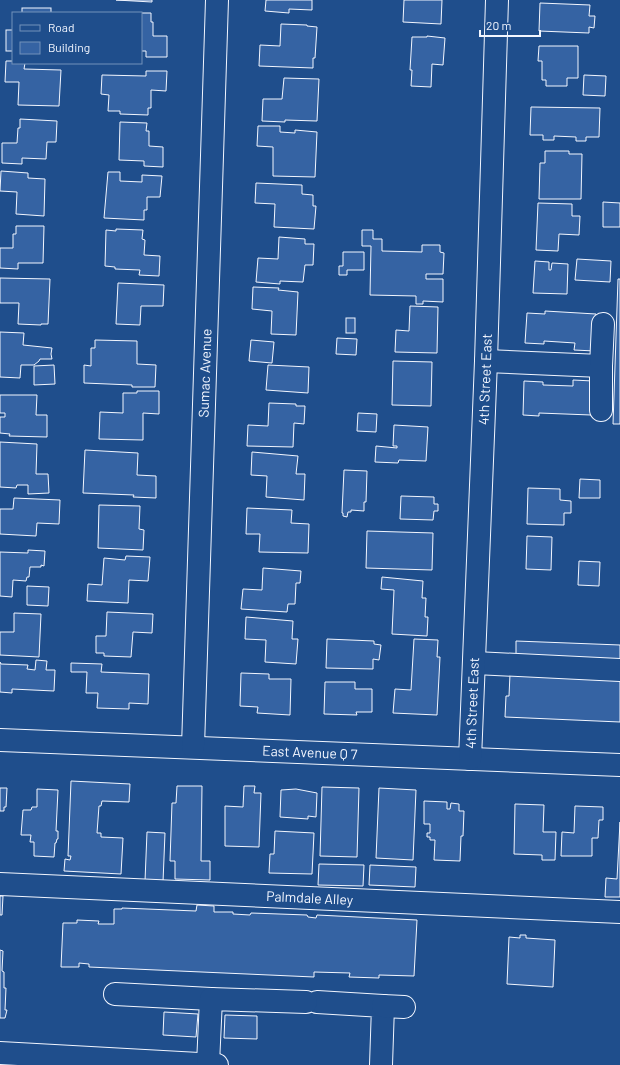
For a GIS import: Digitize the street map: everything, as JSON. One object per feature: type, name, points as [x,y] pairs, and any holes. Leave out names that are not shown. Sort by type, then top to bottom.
[{"type":"street","name":"Sumac Avenue","points":[[193,747],[217,0]]},
{"type":"street","name":"4th Street East","points":[[470,759],[486,361],[497,0]]},
{"type":"street","points":[[601,410],[603,324]]},
{"type":"street","points":[[486,361],[601,366]]},
{"type":"street","points":[[475,663],[620,670]]},
{"type":"street","name":"East Avenue Q 7","points":[[0,740],[620,765]]},
{"type":"street","name":"Palmdale Alley","points":[[0,884],[620,912]]},
{"type":"street","points":[[115,994],[404,1007]]},
{"type":"street","points":[[208,1064],[211,999]]},
{"type":"street","points":[[381,1065],[383,1006]]},
{"type":"street","points":[[0,1052],[179,1064],[217,1065]]},
{"type":"building","points":[[116,0],[152,0],[152,2]]},
{"type":"building","points":[[266,0],[312,0],[312,10],[289,9],[289,13],[265,11]]},
{"type":"building","points":[[404,0],[442,0],[441,24],[403,22]]},
{"type":"building","points":[[540,3],[590,5],[589,16],[595,16],[594,28],[589,27],[589,33],[539,31]]},
{"type":"building","points":[[22,8],[51,8],[51,12],[22,12]]},
{"type":"building","points":[[142,13],[151,13],[151,22],[153,22],[153,36],[167,36],[167,57],[146,57],[146,51],[142,51]]},
{"type":"building","points":[[281,24],[317,27],[313,68],[259,66],[260,45],[280,46]]},
{"type":"building","points":[[6,30],[12,30],[12,51],[6,51]]},
{"type":"building","points":[[427,36],[445,38],[443,65],[432,64],[431,87],[411,86],[412,70],[410,70],[412,37]]},
{"type":"building","points":[[539,46],[578,46],[578,78],[567,78],[567,86],[546,86],[546,80],[542,80],[542,61],[538,61]]},
{"type":"building","points":[[6,61],[12,61],[12,64],[25,64],[24,69],[61,70],[59,106],[18,105],[19,82],[5,82]]},
{"type":"building","points":[[146,71],[167,71],[166,91],[151,90],[151,108],[148,108],[148,115],[120,114],[120,111],[108,111],[109,95],[101,94],[102,75],[146,76]]},
{"type":"building","points":[[584,75],[606,76],[605,96],[583,95]]},
{"type":"building","points":[[284,78],[319,79],[317,121],[262,121],[263,99],[282,99]]},
{"type":"building","points":[[531,107],[600,108],[599,137],[586,137],[586,141],[576,141],[576,137],[554,136],[554,140],[543,140],[543,135],[530,135]]},
{"type":"building","points":[[20,119],[57,121],[56,142],[47,142],[46,159],[22,158],[22,164],[2,163],[2,143],[17,143]]},
{"type":"building","points":[[120,122],[147,123],[146,131],[149,131],[149,146],[163,147],[163,167],[144,166],[144,161],[119,160]]},
{"type":"building","points":[[258,126],[280,126],[280,132],[295,133],[295,130],[317,132],[315,177],[273,176],[273,147],[257,146]]},
{"type":"building","points":[[545,151],[569,151],[569,154],[582,154],[581,199],[539,199],[540,163],[545,163]]},
{"type":"building","points":[[1,171],[28,173],[28,178],[45,179],[44,216],[16,214],[17,192],[0,191]]},
{"type":"building","points":[[108,172],[120,172],[120,181],[142,182],[142,175],[162,176],[160,197],[147,197],[147,210],[144,210],[144,220],[104,218]]},
{"type":"building","points":[[256,183],[302,185],[302,194],[313,195],[313,206],[316,206],[314,229],[274,227],[275,204],[255,203]]},
{"type":"building","points":[[603,202],[620,203],[620,227],[603,227]]},
{"type":"building","points":[[538,203],[572,204],[572,216],[580,216],[579,235],[559,234],[558,251],[536,250]]},
{"type":"building","points":[[16,226],[44,226],[43,263],[18,263],[18,269],[0,268],[0,248],[13,248],[13,234],[16,234]]},
{"type":"building","points":[[116,229],[143,230],[142,239],[145,240],[144,255],[160,256],[159,276],[139,275],[140,270],[115,269],[115,267],[105,266],[106,230],[116,231]]},
{"type":"building","points":[[362,230],[373,230],[373,239],[382,239],[382,251],[422,252],[422,245],[440,245],[440,252],[444,253],[443,274],[426,274],[426,279],[443,279],[443,302],[423,301],[423,304],[416,304],[416,296],[370,295],[371,246],[362,246]]},
{"type":"building","points":[[279,237],[305,239],[305,244],[314,244],[313,265],[305,265],[303,282],[280,281],[280,284],[256,282],[258,258],[278,259]]},
{"type":"building","points":[[343,252],[364,252],[364,270],[347,270],[347,275],[339,275],[339,266],[343,266]]},
{"type":"building","points":[[577,259],[611,261],[610,282],[575,280]]},
{"type":"building","points":[[535,261],[549,262],[549,270],[551,270],[552,263],[568,264],[567,294],[533,293]]},
{"type":"building","points":[[0,278],[50,279],[48,324],[18,324],[19,303],[0,303]]},
{"type":"building","points":[[618,279],[620,279],[620,424],[613,424]]},
{"type":"building","points":[[118,283],[164,285],[163,306],[141,306],[140,325],[116,324]]},
{"type":"building","points":[[253,287],[279,288],[278,290],[298,292],[296,335],[271,334],[272,311],[252,309]]},
{"type":"building","points":[[410,306],[438,307],[437,353],[395,352],[396,330],[409,331]]},
{"type":"building","points":[[545,311],[596,314],[595,351],[574,350],[575,343],[544,341],[544,344],[525,343],[527,313],[545,314]]},
{"type":"building","points":[[346,318],[355,318],[355,333],[346,333]]},
{"type":"building","points":[[0,332],[24,333],[23,345],[52,348],[52,359],[40,359],[34,365],[21,365],[20,378],[0,377]]},
{"type":"building","points":[[337,338],[357,339],[356,355],[336,354]]},
{"type":"building","points":[[95,340],[137,341],[137,364],[156,365],[155,387],[132,387],[132,385],[84,383],[84,365],[91,366],[91,348],[95,348]]},
{"type":"building","points":[[251,340],[274,342],[272,363],[249,361]]},
{"type":"building","points":[[393,361],[432,362],[431,406],[392,405]]},
{"type":"building","points":[[54,365],[55,384],[34,385],[34,366]]},
{"type":"building","points":[[268,365],[309,367],[308,393],[266,390]]},
{"type":"building","points":[[573,380],[593,381],[591,415],[539,413],[539,416],[523,415],[524,381],[543,382],[543,385],[573,386]]},
{"type":"building","points":[[137,391],[159,391],[159,414],[143,413],[143,440],[99,439],[100,412],[123,413],[123,393],[137,393]]},
{"type":"building","points":[[0,395],[37,395],[36,415],[47,415],[47,437],[9,436],[10,434],[0,433],[0,417],[5,417],[5,413],[0,413]]},
{"type":"building","points":[[269,403],[296,404],[296,406],[305,406],[304,424],[294,423],[293,447],[247,446],[248,425],[268,426]]},
{"type":"building","points":[[358,413],[377,414],[376,432],[357,431]]},
{"type":"building","points":[[394,425],[428,427],[426,461],[399,460],[398,463],[375,462],[376,446],[397,448],[397,446],[393,446]]},
{"type":"building","points":[[0,442],[37,444],[36,474],[48,474],[49,493],[28,494],[28,485],[17,485],[16,488],[0,487]]},
{"type":"building","points":[[85,450],[138,453],[137,475],[156,476],[156,498],[133,497],[134,495],[83,493]]},
{"type":"building","points":[[252,452],[298,456],[296,474],[305,474],[304,500],[266,497],[267,476],[251,475]]},
{"type":"building","points":[[344,470],[367,471],[366,502],[364,502],[364,511],[351,510],[351,512],[348,512],[347,517],[343,516],[342,513]]},
{"type":"building","points":[[580,479],[600,480],[600,498],[579,498]]},
{"type":"building","points":[[528,488],[560,489],[560,500],[571,501],[571,513],[564,513],[564,525],[527,524]]},
{"type":"building","points":[[401,496],[434,497],[434,504],[438,504],[438,511],[434,511],[433,520],[400,519]]},
{"type":"building","points":[[14,498],[60,500],[59,524],[37,523],[36,536],[0,534],[0,509],[13,509]]},
{"type":"building","points":[[99,505],[140,506],[139,529],[144,530],[143,550],[98,548]]},
{"type":"building","points":[[247,508],[292,510],[291,523],[309,524],[308,553],[259,552],[260,534],[246,534]]},
{"type":"building","points":[[367,531],[433,533],[432,570],[366,568]]},
{"type":"building","points":[[527,536],[552,537],[551,570],[526,569]]},
{"type":"building","points":[[28,550],[45,551],[44,566],[41,565],[41,567],[30,567],[29,577],[27,577],[26,581],[13,580],[12,597],[0,596],[0,552],[28,553]]},
{"type":"building","points":[[126,556],[150,557],[148,581],[129,580],[128,603],[87,601],[88,584],[102,585],[104,558],[125,560]]},
{"type":"building","points":[[579,561],[600,562],[599,586],[578,585]]},
{"type":"building","points":[[263,568],[301,571],[300,583],[296,583],[295,604],[288,604],[287,612],[241,609],[243,589],[262,590]]},
{"type":"building","points":[[382,577],[423,581],[422,598],[426,598],[425,617],[428,617],[427,636],[392,634],[394,590],[381,589]]},
{"type":"building","points":[[27,586],[49,587],[48,606],[27,605]]},
{"type":"building","points":[[107,612],[153,614],[152,633],[133,632],[131,657],[104,656],[104,653],[96,653],[96,636],[106,636]]},
{"type":"building","points":[[14,613],[41,614],[39,657],[0,655],[0,632],[14,632]]},
{"type":"building","points":[[246,617],[293,621],[292,639],[298,639],[296,664],[265,662],[266,640],[245,639]]},
{"type":"building","points":[[327,639],[374,641],[374,644],[381,645],[379,660],[373,659],[373,669],[326,668]]},
{"type":"building","points":[[414,639],[438,640],[437,657],[440,657],[437,715],[393,713],[395,689],[411,690]]},
{"type":"building","points":[[516,641],[620,645],[620,663],[516,659]]},
{"type":"building","points":[[36,660],[47,661],[46,670],[55,670],[54,691],[12,689],[12,693],[0,692],[0,662],[1,664],[28,665],[27,669],[35,670]]},
{"type":"building","points":[[71,663],[102,664],[101,672],[149,674],[148,704],[129,703],[129,709],[97,708],[98,693],[86,693],[87,672],[71,672]]},
{"type":"building","points":[[241,673],[269,674],[269,679],[291,679],[290,715],[257,713],[258,707],[240,706]]},
{"type":"building","points":[[510,674],[620,678],[620,722],[505,717],[506,696],[509,696]]},
{"type":"building","points":[[325,682],[355,682],[355,689],[372,689],[372,712],[356,712],[357,715],[324,714]]},
{"type":"building","points":[[71,781],[130,784],[129,802],[102,801],[101,806],[99,806],[97,833],[101,833],[101,837],[123,838],[121,874],[64,871],[65,859],[70,860],[71,856],[68,856]]},
{"type":"building","points":[[177,786],[202,786],[201,861],[210,861],[210,880],[175,879],[175,861],[170,861],[172,803],[176,803]]},
{"type":"building","points":[[244,786],[255,786],[254,793],[261,793],[259,847],[225,846],[225,806],[243,807]]},
{"type":"building","points":[[322,787],[359,788],[357,857],[320,856]]},
{"type":"building","points":[[0,788],[7,788],[6,807],[4,807],[4,811],[0,811]]},
{"type":"building","points":[[379,788],[416,790],[413,860],[376,858]]},
{"type":"building","points":[[37,789],[58,790],[56,831],[58,831],[58,839],[55,843],[54,857],[34,856],[34,842],[30,842],[31,835],[21,835],[23,810],[31,810],[32,807],[37,807]]},
{"type":"building","points":[[296,789],[317,793],[316,817],[308,816],[308,819],[280,817],[281,790]]},
{"type":"building","points":[[424,801],[447,802],[447,809],[450,809],[451,803],[459,804],[459,811],[464,811],[460,861],[434,860],[435,840],[430,840],[430,837],[427,837],[427,833],[430,833],[430,824],[424,824]]},
{"type":"building","points":[[515,804],[544,805],[543,832],[556,832],[555,860],[542,860],[542,855],[514,854]]},
{"type":"building","points":[[575,806],[603,807],[603,820],[599,820],[598,838],[592,838],[592,856],[561,856],[562,832],[574,833]]},
{"type":"building","points":[[620,822],[620,897],[605,897],[606,878],[617,879]]},
{"type":"building","points":[[275,831],[314,833],[312,874],[269,873],[270,854],[274,854]]},
{"type":"building","points":[[147,832],[165,833],[163,882],[145,881]]},
{"type":"building","points":[[319,864],[364,865],[363,886],[318,885]]},
{"type":"building","points":[[370,865],[416,867],[415,887],[369,885]]},
{"type":"building","points":[[0,896],[3,896],[2,915],[0,915]]},
{"type":"building","points":[[197,905],[214,906],[214,912],[233,912],[233,914],[250,915],[251,913],[307,915],[308,917],[316,918],[317,915],[417,920],[414,976],[379,975],[379,978],[349,977],[350,973],[314,972],[314,977],[89,967],[89,964],[79,963],[79,967],[61,967],[63,923],[77,923],[77,920],[99,921],[98,924],[114,924],[114,909],[196,911]]},
{"type":"building","points":[[520,935],[526,935],[526,938],[555,940],[553,987],[507,984],[509,937],[520,938]]},
{"type":"building","points":[[0,950],[3,951],[2,971],[4,972],[4,988],[6,988],[5,1010],[7,1010],[5,1018],[0,1018]]},
{"type":"building","points":[[164,1012],[198,1014],[196,1037],[163,1035]]},
{"type":"building","points":[[225,1015],[257,1016],[257,1039],[224,1038]]}]
